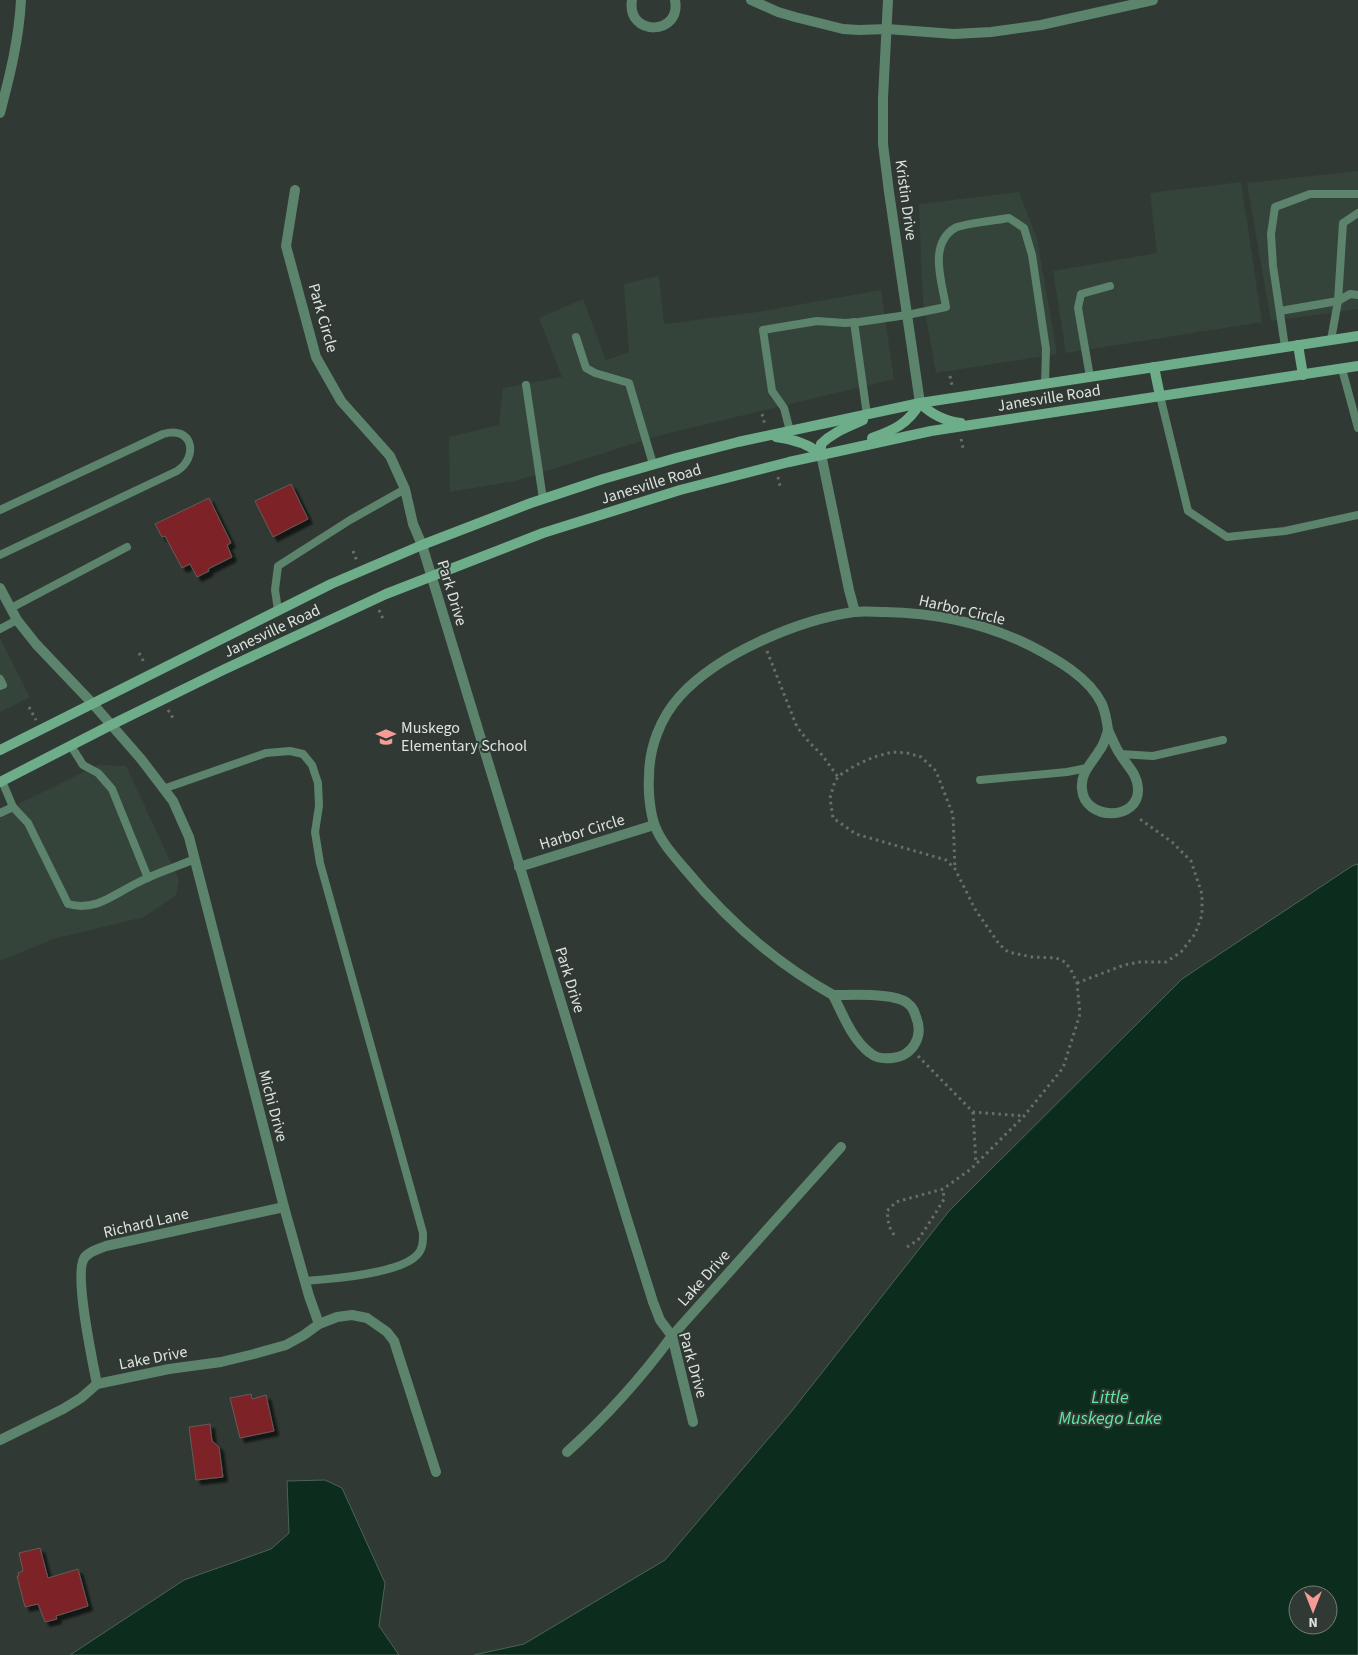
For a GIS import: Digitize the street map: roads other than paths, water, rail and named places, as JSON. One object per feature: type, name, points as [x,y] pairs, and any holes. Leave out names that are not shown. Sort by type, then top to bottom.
[{"type":"main road","name":"Janesville Road","points":[[0,750],[331,584],[422,545],[543,499],[653,464],[730,444],[920,403],[1358,336]]},
{"type":"main road","points":[[1298,345],[1303,375]]},
{"type":"main road","name":"Janesville Road","points":[[1,782],[231,666],[386,594],[543,533],[680,490],[821,454],[931,431],[1358,366]]},
{"type":"main road","points":[[1154,368],[1160,396]]},
{"type":"main road","points":[[835,451],[898,428],[912,416],[920,403],[935,416],[972,425]]},
{"type":"main road","points":[[821,454],[821,444],[826,439],[839,431],[882,412]]},
{"type":"main road","points":[[768,436],[794,440],[813,448],[821,454]]},
{"type":"street","points":[[0,113],[13,65],[20,26],[21,0]]},
{"type":"street","points":[[632,0],[634,17],[645,26],[652,28],[666,24],[672,19],[675,12],[675,0]]},
{"type":"street","points":[[751,0],[778,12],[843,29],[887,29],[954,34],[991,32],[1042,25],[1153,0]]},
{"type":"street","name":"Kristin Drive","points":[[888,0],[882,98],[883,144],[920,403]]},
{"type":"street","name":"Park Circle","points":[[295,190],[286,246],[316,357],[341,401],[390,456],[405,489],[413,524],[422,545]]},
{"type":"street","points":[[821,454],[855,612]]},
{"type":"street","name":"Park Drive","points":[[422,545],[653,1302],[660,1320],[672,1336],[693,1422]]},
{"type":"street","name":"Michi Drive","points":[[0,588],[17,620],[36,644],[93,704],[173,801],[189,837],[284,1207],[319,1324]]},
{"type":"street","name":"Harbor Circle","points":[[833,995],[854,1035],[870,1054],[886,1059],[909,1052],[919,1034],[920,1025],[914,1010],[903,1000],[888,997],[833,995],[809,982],[764,950],[709,898],[666,846],[654,825],[648,789],[649,764],[654,742],[664,719],[680,697],[697,681],[762,640],[813,621],[855,612],[932,615],[988,628],[1011,637],[1057,660],[1077,674],[1095,693],[1102,704],[1108,730],[1120,754],[1134,772],[1138,788],[1135,800],[1130,808],[1123,812],[1107,813],[1099,812],[1090,807],[1082,789],[1083,778],[1087,768]]},
{"type":"street","points":[[1087,768],[1102,746],[1108,730]]},
{"type":"street","name":"Harbor Circle","points":[[519,867],[654,825]]},
{"type":"street","name":"Lake Drive","points":[[567,1452],[617,1402],[652,1363],[672,1336],[842,1146]]},
{"type":"street","name":"Richard Lane","points":[[96,1384],[84,1310],[81,1277],[84,1257],[106,1246],[284,1207]]},
{"type":"street","points":[[319,1324],[337,1317],[352,1315],[367,1318],[387,1332],[394,1342],[401,1360],[436,1472]]},
{"type":"street","name":"Lake Drive","points":[[0,1440],[63,1409],[81,1398],[96,1384],[169,1369],[221,1362],[254,1354],[286,1345],[319,1324]]},
{"type":"lane","points":[[1285,347],[1273,266],[1271,234],[1275,207],[1310,194],[1358,194]]},
{"type":"lane","points":[[1331,340],[1338,301],[1343,223],[1358,213]]},
{"type":"lane","points":[[790,431],[784,408],[772,391],[763,330],[817,321],[854,322],[907,315],[946,307],[938,257],[942,240],[956,227],[1009,218],[1024,228],[1032,255],[1046,349],[1045,384]]},
{"type":"lane","points":[[1090,377],[1078,308],[1081,294],[1110,286]]},
{"type":"lane","points":[[1280,311],[1338,301],[1350,294],[1358,295]]},
{"type":"lane","points":[[854,322],[867,414]]},
{"type":"lane","points":[[576,337],[586,368],[594,373],[628,383],[653,464]]},
{"type":"lane","points":[[1342,368],[1357,426]]},
{"type":"lane","points":[[526,385],[543,499]]},
{"type":"lane","points":[[1160,396],[1188,511],[1227,537],[1286,531],[1358,514]]},
{"type":"lane","points":[[0,510],[163,434],[173,431],[179,433],[188,440],[190,445],[188,459],[184,466],[177,471],[0,555]]},
{"type":"lane","points":[[278,610],[275,590],[278,566],[342,525],[405,489]]},
{"type":"lane","points":[[11,608],[127,547]]},
{"type":"lane","points":[[0,629],[17,620]]},
{"type":"lane","points":[[0,679],[3,685],[0,686]]},
{"type":"lane","points":[[1120,754],[1153,756],[1223,740]]},
{"type":"lane","points":[[71,746],[83,765],[98,773],[112,789],[148,878]]},
{"type":"lane","points":[[163,788],[266,753],[290,751],[303,754],[312,765],[318,783],[319,806],[315,832],[320,863],[423,1234],[423,1246],[417,1256],[400,1266],[348,1278],[305,1281]]},
{"type":"lane","points":[[980,780],[1067,772],[1087,768]]},
{"type":"lane","points":[[1,782],[13,807],[28,823],[68,904],[79,907],[108,900],[137,882],[195,859]]},
{"type":"lane","points":[[0,813],[13,807]]},
{"type":"water","name":"Little Muskego Lake","points":[[1358,864],[1358,1655],[474,1655],[524,1644],[665,1560],[791,1412],[949,1211],[1182,979],[1352,866]]},
{"type":"water","points":[[325,1480],[342,1488],[385,1583],[379,1626],[399,1655],[70,1655],[184,1580],[271,1549],[289,1533],[287,1481]]},
{"type":"place","name":"Muskego Elementary School","points":[[386,737]]}]
